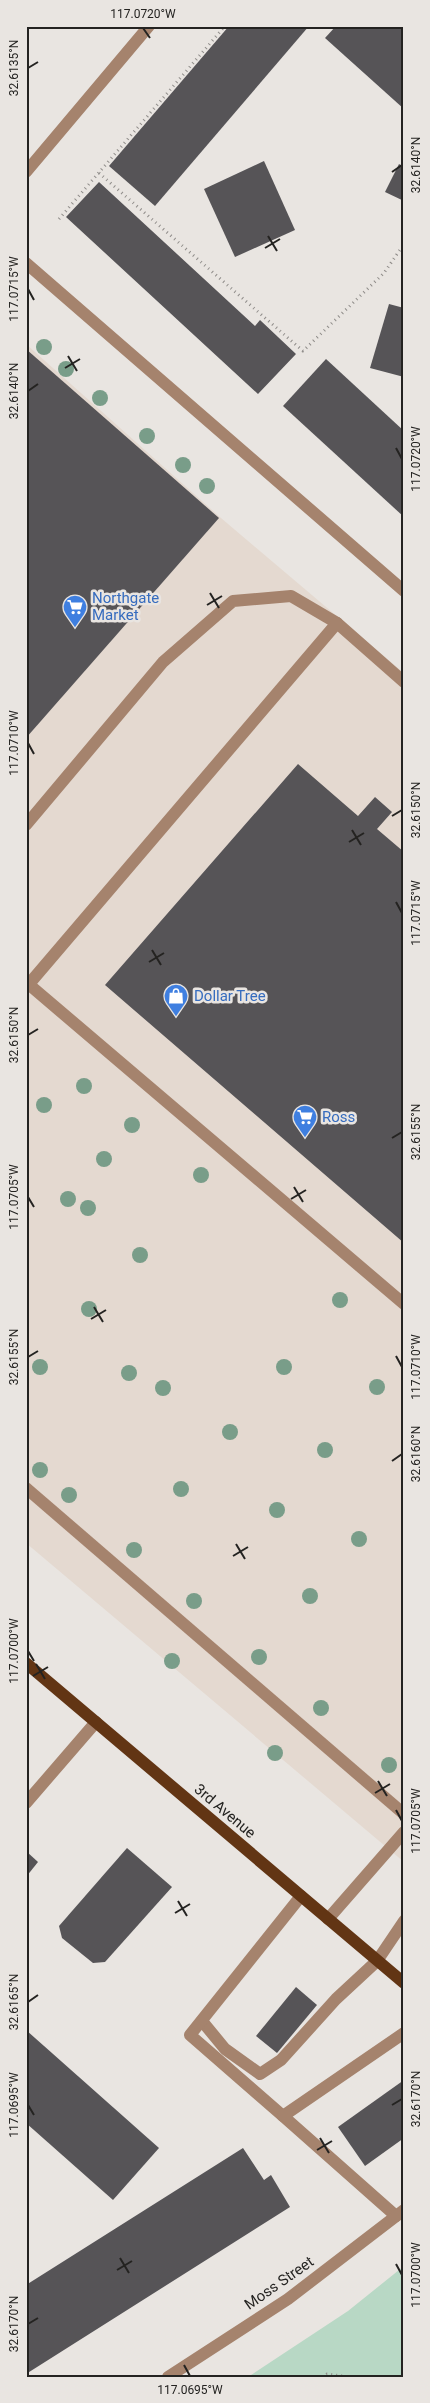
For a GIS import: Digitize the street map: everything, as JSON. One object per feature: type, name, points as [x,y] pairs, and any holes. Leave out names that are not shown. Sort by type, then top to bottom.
[{"type":"main road","name":"3rd Avenue","points":[[26,1663],[404,1983]]},
{"type":"street","points":[[26,172],[149,26]]},
{"type":"street","points":[[26,264],[404,592]]},
{"type":"street","points":[[26,826],[163,662],[233,601],[291,596],[337,624],[404,682]]},
{"type":"street","points":[[337,624],[27,983],[404,1304]]},
{"type":"street","points":[[26,1488],[404,1814]]},
{"type":"street","points":[[26,1803],[96,1722]]},
{"type":"street","points":[[328,1919],[404,1832]]},
{"type":"street","points":[[301,1896],[190,2035],[283,2116],[400,2213]]},
{"type":"street","points":[[202,2021],[225,2049],[260,2074],[281,2060],[336,1999],[377,1961],[404,1921]]},
{"type":"street","points":[[283,2116],[404,2033]]},
{"type":"street","name":"Moss Street","points":[[168,2377],[288,2299],[400,2213]]},
{"type":"path","points":[[59,219],[225,26]]},
{"type":"path","points":[[100,173],[303,351],[384,272],[404,244]]},
{"type":"path","points":[[322,2377],[327,2374],[351,2377]]},
{"type":"shaded area","points":[[26,344],[221,518],[404,673],[404,1862],[26,1543]]},
{"type":"green space","points":[[404,2266],[404,2377],[248,2377],[348,2311]]},
{"type":"building","points":[[229,26],[309,26],[155,206],[109,166]]},
{"type":"building","points":[[336,26],[404,26],[404,109],[325,38]]},
{"type":"building","points":[[264,161],[295,230],[235,257],[204,189]]},
{"type":"building","points":[[399,164],[404,167],[404,201],[385,192]]},
{"type":"building","points":[[99,182],[255,326],[260,320],[296,354],[258,394],[66,217]]},
{"type":"building","points":[[389,304],[404,308],[404,377],[370,368]]},
{"type":"building","name":"Northgate Market","points":[[26,349],[219,518],[26,738]]},
{"type":"building","points":[[326,359],[404,431],[404,517],[283,406]]},
{"type":"building","points":[[298,764],[358,816],[375,797],[392,812],[377,829],[404,852],[404,1243],[105,985]]},
{"type":"building","points":[[127,1848],[172,1887],[105,1962],[93,1963],[62,1938],[59,1926]]},
{"type":"building","points":[[26,1851],[38,1862],[26,1877]]},
{"type":"building","points":[[296,1987],[317,2005],[277,2053],[256,2036]]},
{"type":"building","points":[[26,2030],[159,2148],[113,2200],[26,2123]]},
{"type":"building","points":[[404,2080],[404,2138],[365,2166],[338,2127]]},
{"type":"building","points":[[243,2148],[264,2180],[271,2175],[290,2207],[26,2374],[26,2285]]},
{"type":"place","name":"Northgate Market","points":[[75,628]]},
{"type":"place","name":"Dollar Tree","points":[[176,1017]]},
{"type":"place","name":"Ross","points":[[305,1138]]}]
